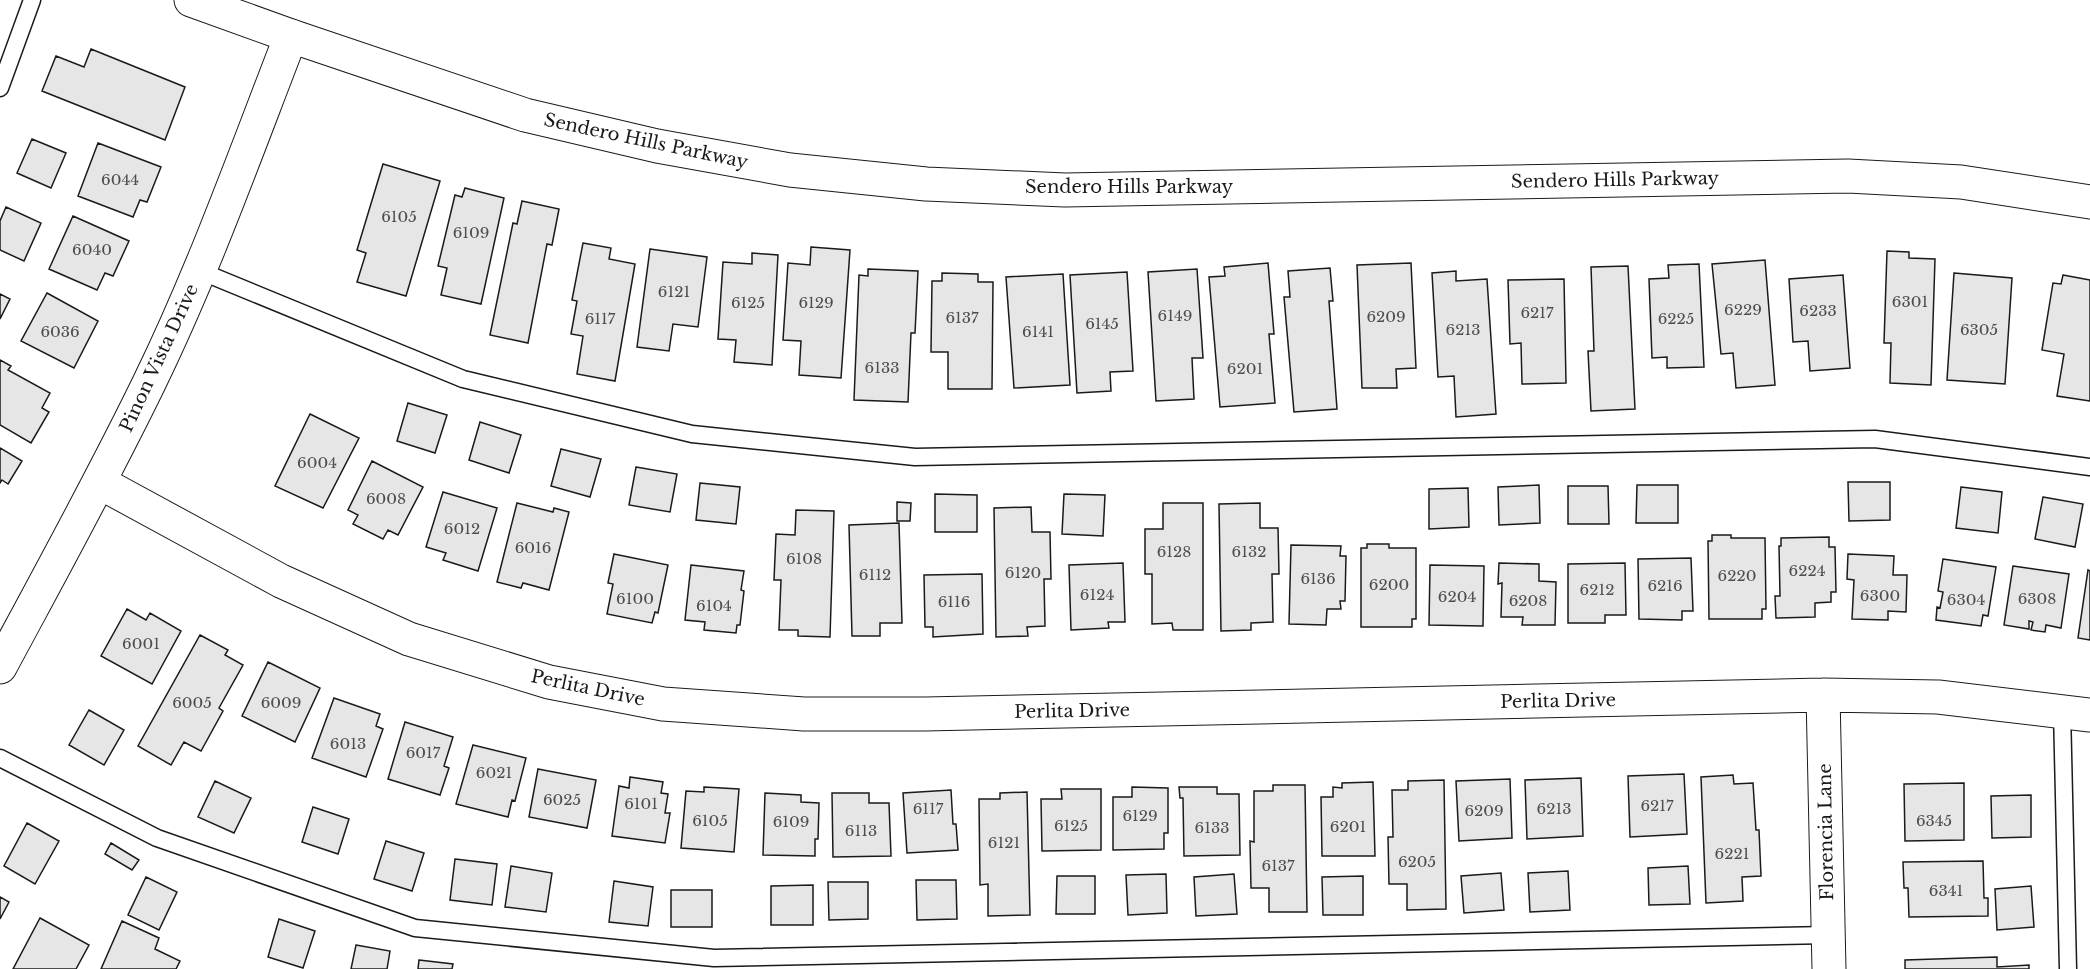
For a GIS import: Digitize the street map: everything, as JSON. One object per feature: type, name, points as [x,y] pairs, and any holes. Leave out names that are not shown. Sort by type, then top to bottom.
[{"type":"street","name":"Sendero Hills Parkway","points":[[191,0],[525,116],[657,146],[790,170],[926,184],[1065,190],[1848,176],[1961,182],[2090,202]]},
{"type":"street","name":"Pinon Vista Drive","points":[[0,667],[151,380],[200,271],[291,36]]},
{"type":"street","name":"Perlita Drive","points":[[99,482],[281,581],[409,639],[549,682],[663,704],[804,714],[925,714],[1823,695],[1938,698],[2076,713]]},
{"type":"street","name":"Florencia Lane","points":[[1823,695],[1828,969]]},
{"type":"lane","points":[[0,88],[32,0]]},
{"type":"lane","points":[[200,271],[463,380],[692,434],[915,457],[1875,439],[2090,467]]},
{"type":"lane","points":[[2068,969],[2076,713]]},
{"type":"lane","points":[[0,759],[157,838],[415,928],[714,958],[1828,935]]},
{"type":"building","points":[[91,49],[185,87],[165,140],[42,91],[56,56],[84,67]]},
{"type":"building","points":[[32,139],[66,153],[51,188],[17,173]]},
{"type":"building","points":[[98,143],[161,167],[147,202],[140,200],[133,217],[78,196]]},
{"type":"building","points":[[383,164],[440,181],[406,296],[357,282],[366,253],[357,250]]},
{"type":"building","points":[[465,188],[504,198],[481,304],[441,295],[447,268],[438,266],[455,195],[462,197]]},
{"type":"building","points":[[522,201],[559,209],[552,245],[547,244],[528,343],[490,335],[513,223],[517,224]]},
{"type":"building","points":[[6,207],[41,223],[24,261],[0,250],[0,221]]},
{"type":"building","points":[[73,216],[129,241],[113,276],[105,273],[97,290],[49,269]]},
{"type":"building","points":[[583,243],[611,248],[609,259],[635,264],[615,381],[577,374],[583,336],[571,334],[577,301],[572,300]]},
{"type":"building","points":[[811,247],[850,250],[841,378],[799,375],[801,341],[783,340],[788,263],[810,265]]},
{"type":"building","points":[[650,249],[707,257],[698,327],[673,324],[669,351],[637,347]]},
{"type":"building","points":[[1887,251],[1909,252],[1909,258],[1935,259],[1931,385],[1890,383],[1891,343],[1884,343]]},
{"type":"building","points":[[752,253],[778,255],[772,365],[734,362],[736,340],[718,339],[723,262],[752,264]]},
{"type":"building","points":[[1765,260],[1775,385],[1736,388],[1733,353],[1721,354],[1712,264]]},
{"type":"building","points":[[1268,263],[1274,334],[1269,334],[1275,403],[1220,407],[1209,277],[1225,276],[1224,267]]},
{"type":"building","points":[[1411,263],[1416,368],[1396,369],[1397,388],[1362,388],[1357,265]]},
{"type":"building","points":[[1699,264],[1704,367],[1667,368],[1667,357],[1652,358],[1649,279],[1669,278],[1668,265]]},
{"type":"building","points":[[1628,266],[1635,409],[1591,411],[1588,351],[1594,351],[1591,267]]},
{"type":"building","points":[[1330,268],[1333,301],[1329,301],[1337,409],[1294,412],[1284,297],[1290,297],[1288,271]]},
{"type":"building","points":[[868,269],[918,271],[915,333],[911,333],[908,402],[854,400],[859,275],[868,276]]},
{"type":"building","points":[[1197,269],[1203,358],[1192,358],[1194,399],[1156,401],[1148,272]]},
{"type":"building","points":[[1456,271],[1456,281],[1487,279],[1496,414],[1456,417],[1454,376],[1438,377],[1432,273]]},
{"type":"building","points":[[1127,272],[1133,371],[1110,372],[1111,391],[1077,393],[1070,275]]},
{"type":"building","points":[[942,273],[978,274],[978,282],[993,282],[992,389],[948,389],[948,352],[931,352],[932,281],[942,281]]},
{"type":"building","points":[[1954,273],[2012,278],[2005,384],[1947,380]]},
{"type":"building","points":[[1063,274],[1070,385],[1014,388],[1006,277]]},
{"type":"building","points":[[1843,275],[1850,368],[1810,371],[1808,341],[1793,342],[1789,279]]},
{"type":"building","points":[[2063,275],[2090,280],[2090,401],[2057,396],[2064,354],[2042,350],[2053,283],[2061,284]]},
{"type":"building","points":[[1564,279],[1566,383],[1522,384],[1521,343],[1510,344],[1508,280]]},
{"type":"building","points":[[47,293],[98,321],[74,368],[21,341]]},
{"type":"building","points":[[0,294],[10,299],[0,319]]},
{"type":"building","points":[[0,360],[11,366],[8,370],[50,393],[42,408],[49,412],[31,443],[0,425]]},
{"type":"building","points":[[408,403],[447,415],[435,453],[397,441]]},
{"type":"building","points":[[310,414],[359,438],[323,508],[275,486]]},
{"type":"building","points":[[480,422],[521,435],[509,473],[469,460]]},
{"type":"building","points":[[0,448],[22,461],[8,484],[2,480],[0,483]]},
{"type":"building","points":[[561,449],[601,459],[590,497],[551,486]]},
{"type":"building","points":[[372,461],[423,487],[398,535],[388,530],[383,539],[353,524],[358,515],[348,510]]},
{"type":"building","points":[[636,467],[677,474],[670,512],[629,505]]},
{"type":"building","points":[[1848,482],[1890,482],[1890,520],[1849,521]]},
{"type":"building","points":[[700,483],[740,487],[736,524],[696,520]]},
{"type":"building","points":[[1539,485],[1540,523],[1499,525],[1498,487]]},
{"type":"building","points":[[1637,485],[1678,485],[1678,523],[1636,523]]},
{"type":"building","points":[[1568,486],[1608,486],[1609,524],[1568,524]]},
{"type":"building","points":[[1961,487],[2002,492],[1998,533],[1956,528]]},
{"type":"building","points":[[1468,488],[1469,527],[1429,529],[1429,489]]},
{"type":"building","points":[[443,492],[497,508],[478,571],[443,560],[446,553],[426,547]]},
{"type":"building","points":[[935,494],[977,495],[977,532],[935,532]]},
{"type":"building","points":[[1064,494],[1105,495],[1103,536],[1062,534]]},
{"type":"building","points":[[2043,497],[2083,504],[2075,547],[2035,539]]},
{"type":"building","points":[[897,502],[911,503],[910,521],[897,521]]},
{"type":"building","points":[[517,503],[553,512],[554,508],[569,512],[549,590],[523,583],[521,588],[497,582]]},
{"type":"building","points":[[1163,503],[1203,503],[1203,630],[1173,630],[1172,623],[1152,624],[1152,574],[1145,574],[1145,529],[1163,529]]},
{"type":"building","points":[[1260,503],[1260,528],[1278,528],[1279,574],[1272,574],[1273,622],[1251,623],[1251,630],[1221,631],[1219,504]]},
{"type":"building","points":[[1031,507],[1032,532],[1050,532],[1051,579],[1044,579],[1045,626],[1027,627],[1028,636],[996,637],[994,508]]},
{"type":"building","points":[[796,510],[834,511],[830,637],[798,636],[798,630],[779,630],[781,580],[774,580],[776,534],[795,535]]},
{"type":"building","points":[[899,523],[902,623],[880,623],[880,636],[852,636],[849,525]]},
{"type":"building","points":[[1712,535],[1731,535],[1731,538],[1765,538],[1766,609],[1762,609],[1762,619],[1709,619],[1708,541],[1712,541]]},
{"type":"building","points":[[1829,537],[1829,547],[1835,547],[1836,592],[1831,592],[1831,602],[1815,603],[1815,617],[1776,618],[1775,596],[1780,596],[1779,546],[1781,546],[1781,538]]},
{"type":"building","points":[[1367,544],[1389,544],[1389,548],[1416,548],[1416,619],[1412,619],[1412,627],[1361,627],[1361,548],[1367,548]]},
{"type":"building","points":[[1291,545],[1341,546],[1340,556],[1346,556],[1345,601],[1340,601],[1341,609],[1327,609],[1326,625],[1289,624]]},
{"type":"building","points":[[614,554],[668,565],[658,613],[655,612],[652,623],[607,614],[613,584],[608,583]]},
{"type":"building","points":[[1848,554],[1894,556],[1893,575],[1907,575],[1906,612],[1888,611],[1888,620],[1852,619],[1854,580],[1847,579]]},
{"type":"building","points":[[1691,558],[1693,611],[1682,611],[1682,620],[1639,619],[1638,559]]},
{"type":"building","points":[[1943,559],[1996,567],[1988,616],[1983,615],[1981,626],[1936,620],[1937,607],[1940,608],[1943,592],[1938,591]]},
{"type":"building","points":[[1123,563],[1125,622],[1108,622],[1109,628],[1071,630],[1069,565]]},
{"type":"building","points":[[1499,563],[1539,564],[1539,581],[1556,582],[1555,625],[1522,625],[1523,617],[1501,617],[1502,583],[1498,584]]},
{"type":"building","points":[[1625,563],[1626,615],[1605,615],[1605,623],[1568,623],[1568,564]]},
{"type":"building","points":[[691,565],[744,571],[740,625],[737,625],[736,633],[704,630],[705,622],[685,620]]},
{"type":"building","points":[[1430,565],[1484,566],[1483,626],[1429,625]]},
{"type":"building","points":[[2013,566],[2069,574],[2061,628],[2046,625],[2045,632],[2031,630],[2033,622],[2029,621],[2029,629],[2004,625]]},
{"type":"building","points":[[2088,570],[2090,571],[2090,640],[2078,638]]},
{"type":"building","points":[[982,574],[983,634],[933,637],[933,627],[925,627],[924,575]]},
{"type":"building","points":[[127,609],[146,620],[150,613],[181,631],[152,684],[101,656]]},
{"type":"building","points":[[200,635],[228,650],[225,655],[243,665],[219,708],[223,711],[201,751],[184,742],[171,765],[138,746]]},
{"type":"building","points":[[268,662],[320,688],[295,742],[242,716]]},
{"type":"building","points":[[334,698],[380,714],[376,726],[383,729],[366,777],[312,758]]},
{"type":"building","points":[[89,710],[124,730],[104,765],[69,745]]},
{"type":"building","points":[[405,722],[453,737],[444,766],[449,768],[440,795],[388,779]]},
{"type":"building","points":[[473,745],[526,758],[515,801],[512,800],[508,817],[456,804]]},
{"type":"building","points":[[538,769],[596,780],[587,828],[529,817]]},
{"type":"building","points":[[1684,774],[1687,834],[1630,837],[1628,776]]},
{"type":"building","points":[[1733,775],[1734,784],[1753,783],[1756,830],[1759,830],[1761,876],[1742,877],[1743,901],[1706,903],[1701,777]]},
{"type":"building","points":[[630,777],[663,782],[661,793],[668,794],[665,813],[670,813],[665,843],[612,836],[619,786],[629,788]]},
{"type":"building","points":[[1581,778],[1583,836],[1527,839],[1525,780]]},
{"type":"building","points":[[1510,779],[1512,838],[1459,841],[1456,781]]},
{"type":"building","points":[[1444,780],[1446,909],[1407,910],[1407,884],[1389,884],[1388,837],[1393,837],[1392,790],[1408,790],[1408,781]]},
{"type":"building","points":[[215,781],[251,798],[234,833],[198,817]]},
{"type":"building","points":[[1373,782],[1375,856],[1322,856],[1321,797],[1333,797],[1333,787],[1342,788],[1342,783]]},
{"type":"building","points":[[1964,783],[1964,840],[1905,841],[1904,784]]},
{"type":"building","points":[[1273,785],[1305,785],[1307,912],[1269,912],[1269,888],[1251,888],[1250,841],[1254,842],[1254,791],[1273,791]]},
{"type":"building","points":[[704,787],[739,789],[734,852],[681,848],[686,791],[704,792]]},
{"type":"building","points":[[1132,787],[1168,788],[1168,833],[1164,833],[1164,849],[1113,850],[1113,797],[1132,797]]},
{"type":"building","points":[[1179,787],[1217,787],[1217,794],[1239,794],[1240,855],[1184,856],[1183,798],[1180,798]]},
{"type":"building","points":[[1061,789],[1101,789],[1101,850],[1042,851],[1041,799],[1062,799]]},
{"type":"building","points":[[951,790],[953,824],[956,824],[958,850],[907,853],[903,793]]},
{"type":"building","points":[[1027,792],[1030,915],[988,916],[988,884],[980,885],[979,799],[1000,799],[1000,793]]},
{"type":"building","points":[[765,793],[801,795],[801,802],[819,803],[815,856],[763,855]]},
{"type":"building","points":[[832,793],[869,793],[869,803],[889,803],[891,856],[833,857]]},
{"type":"building","points":[[2031,795],[2031,837],[1992,838],[1991,796]]},
{"type":"building","points":[[313,807],[349,819],[338,854],[302,842]]},
{"type":"building","points":[[27,823],[59,841],[35,884],[4,866]]},
{"type":"building","points":[[386,841],[424,853],[412,891],[374,879]]},
{"type":"building","points":[[111,843],[139,860],[132,870],[105,854]]},
{"type":"building","points":[[455,859],[497,864],[492,905],[450,900]]},
{"type":"building","points":[[1983,861],[1984,898],[1988,898],[1988,916],[1909,917],[1908,888],[1904,888],[1903,862]]},
{"type":"building","points":[[511,866],[552,873],[546,912],[505,907]]},
{"type":"building","points":[[1688,866],[1690,904],[1649,905],[1648,868]]},
{"type":"building","points":[[1568,871],[1570,910],[1530,912],[1528,873]]},
{"type":"building","points":[[1501,873],[1504,910],[1464,913],[1461,876]]},
{"type":"building","points":[[1166,874],[1167,913],[1128,915],[1126,875]]},
{"type":"building","points":[[1234,874],[1237,914],[1196,916],[1194,877]]},
{"type":"building","points":[[1057,876],[1095,876],[1095,914],[1056,914]]},
{"type":"building","points":[[1363,876],[1363,915],[1323,915],[1322,877]]},
{"type":"building","points":[[146,877],[177,892],[159,930],[128,915]]},
{"type":"building","points":[[916,880],[956,880],[957,919],[917,920]]},
{"type":"building","points":[[614,881],[653,887],[648,926],[609,922]]},
{"type":"building","points":[[828,882],[868,882],[868,919],[829,920]]},
{"type":"building","points":[[813,885],[813,925],[771,925],[771,886]]},
{"type":"building","points":[[2031,886],[2034,927],[1997,930],[1995,889]]},
{"type":"building","points":[[671,890],[712,890],[712,927],[671,927]]},
{"type":"building","points":[[0,897],[9,902],[0,919]]},
{"type":"building","points":[[40,918],[89,945],[76,969],[13,969]]},
{"type":"building","points":[[279,919],[315,931],[303,968],[268,957]]},
{"type":"building","points":[[122,921],[159,938],[155,949],[180,961],[176,969],[101,969]]},
{"type":"building","points":[[356,945],[390,951],[387,969],[351,969]]},
{"type":"building","points":[[1997,957],[1997,967],[2029,965],[2029,969],[1905,969],[1905,960]]},
{"type":"building","points":[[419,960],[453,964],[452,969],[418,969]]}]
